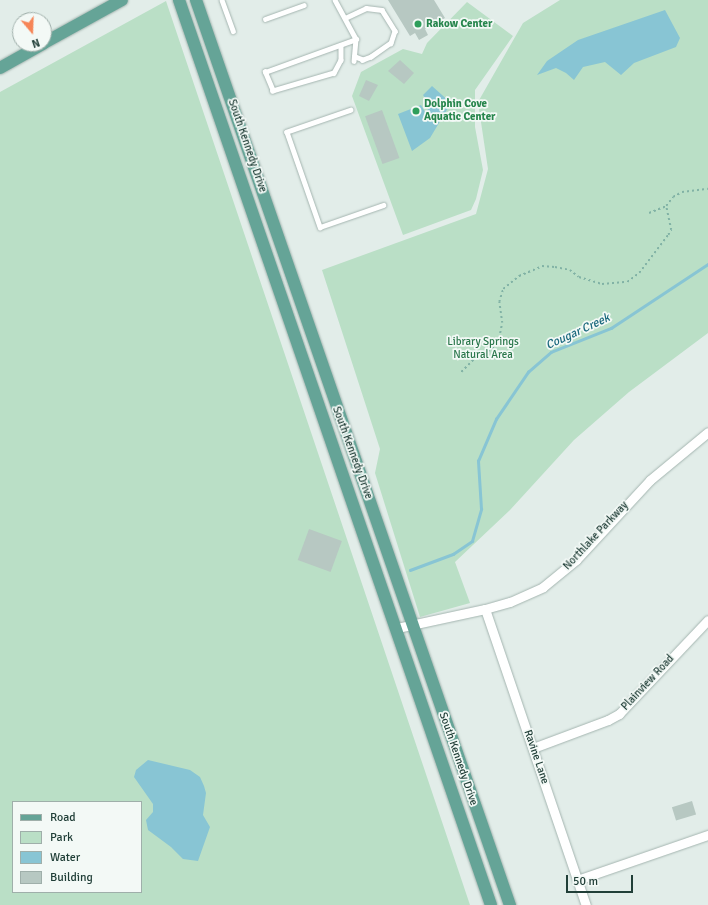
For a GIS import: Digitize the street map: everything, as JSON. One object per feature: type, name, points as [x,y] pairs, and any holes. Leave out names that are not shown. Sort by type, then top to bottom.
[{"type":"main road","points":[[52,39],[122,0]]},
{"type":"main road","name":"South Kennedy Drive","points":[[179,0],[398,628],[492,905]]},
{"type":"main road","name":"South Kennedy Drive","points":[[196,0],[510,905]]},
{"type":"main road","points":[[0,68],[29,52]]},
{"type":"street","name":"Northlake Parkway","points":[[398,628],[485,609],[531,593],[561,574],[650,480],[708,432]]},
{"type":"street","name":"Ravine Lane","points":[[485,609],[586,905]]},
{"type":"street","name":"Plainview Road","points":[[533,748],[608,720],[620,714],[708,620]]},
{"type":"street","points":[[577,880],[708,835]]},
{"type":"lane","points":[[222,0],[233,31]]},
{"type":"lane","points":[[335,0],[356,39],[355,59],[363,60],[371,57],[391,44],[395,31],[382,10],[366,8],[345,18]]},
{"type":"lane","points":[[265,19],[304,5]]},
{"type":"lane","points":[[340,45],[341,60],[334,73],[273,91],[266,72],[356,39]]},
{"type":"lane","points":[[351,110],[287,132],[320,227],[383,205]]},
{"type":"path","points":[[649,213],[666,206],[673,197],[682,192],[708,189]]},
{"type":"path","points":[[461,372],[475,358],[492,349],[499,338],[502,323],[499,302],[503,289],[519,276],[542,266],[570,270],[579,277],[602,284],[628,282],[639,273],[671,230],[666,206]]},
{"type":"green space","name":"Library Springs Natural Area","points":[[560,0],[708,0],[708,333],[629,392],[574,440],[510,510],[455,562],[470,603],[420,617],[375,473],[380,449],[322,270],[476,214],[488,169],[478,102],[523,23]]},
{"type":"green space","points":[[166,1],[470,905],[0,905],[0,92]]},
{"type":"green space","name":"Dolphin Cove Aquatic Center","points":[[467,2],[513,36],[475,90],[475,127],[483,170],[476,199],[471,210],[403,235],[352,96],[361,72],[403,49],[422,54],[427,43]]},
{"type":"water","points":[[665,10],[680,38],[676,47],[634,63],[621,75],[605,62],[583,67],[574,80],[566,73],[556,68],[537,75],[547,61],[578,40]]},
{"type":"water","points":[[432,86],[451,103],[430,138],[412,151],[398,114],[421,105],[425,112],[431,107],[423,95]]},
{"type":"water","points":[[148,760],[190,770],[200,777],[206,793],[203,815],[210,827],[198,861],[183,859],[171,847],[148,830],[146,820],[153,812],[153,804],[134,777],[136,770]]},
{"type":"building","name":"Rakow Center","points":[[388,0],[434,0],[445,18],[425,29],[428,35],[419,40],[415,33],[410,36]]},
{"type":"building","points":[[400,60],[414,73],[404,84],[388,71]]},
{"type":"building","points":[[366,80],[378,85],[369,101],[359,96]]},
{"type":"building","points":[[382,110],[399,158],[383,164],[365,116]]},
{"type":"building","points":[[309,529],[342,541],[331,572],[298,560]]},
{"type":"building","points":[[692,801],[696,814],[676,821],[672,807]]},
{"type":"waterway","name":"Cougar Creek","points":[[410,570],[453,554],[472,541],[481,509],[478,461],[496,419],[528,372],[551,352],[611,328],[708,264]]},
{"type":"place","name":"Rakow Center","points":[[418,24]]},
{"type":"place","name":"Dolphin Cove Aquatic Center","points":[[416,111]]}]
